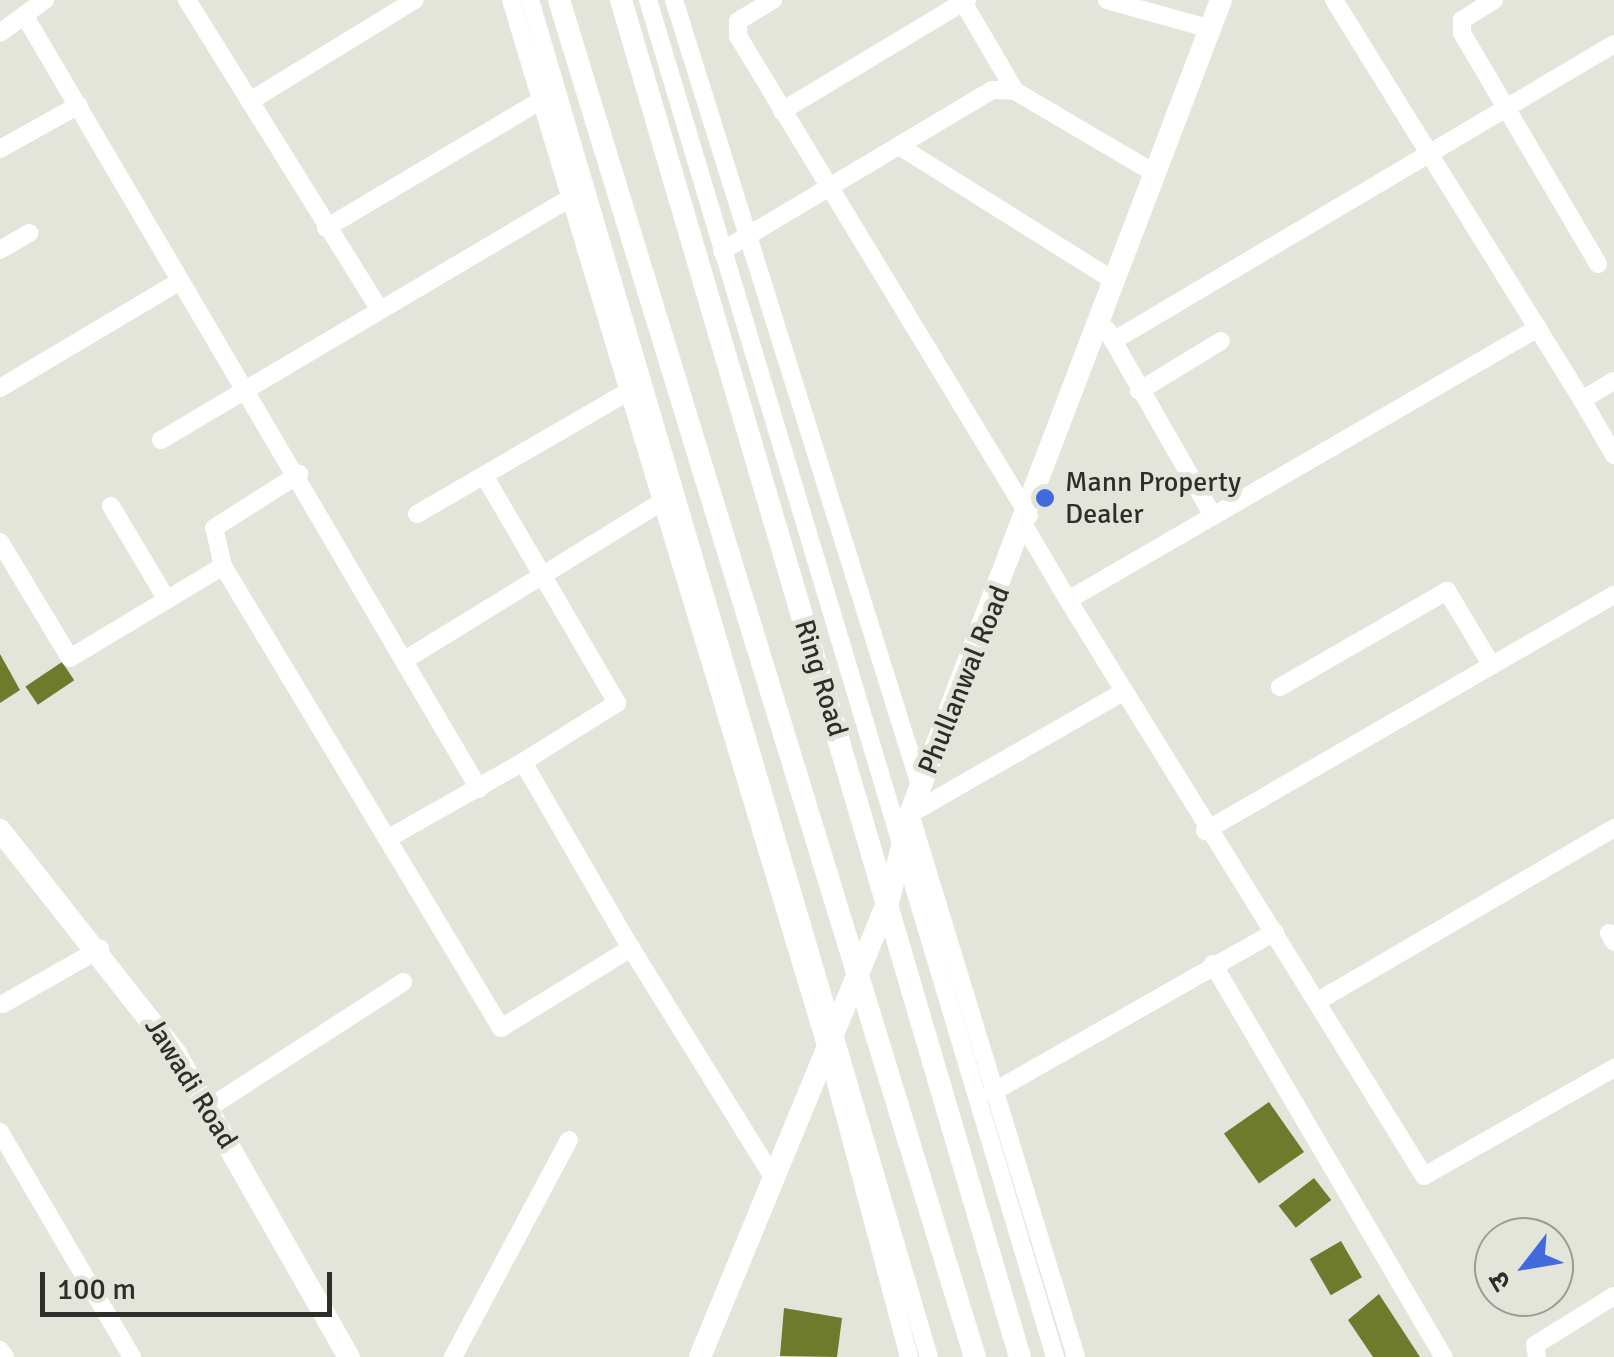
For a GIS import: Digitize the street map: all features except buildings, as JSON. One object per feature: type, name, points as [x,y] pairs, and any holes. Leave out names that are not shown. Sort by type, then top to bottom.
[{"type":"street","points":[[0,33],[26,18],[45,0]]},
{"type":"street","points":[[187,0],[378,308]]},
{"type":"street","points":[[250,101],[395,5],[416,0]]},
{"type":"street","points":[[511,0],[549,96],[837,1020],[929,1357]]},
{"type":"street","points":[[530,0],[549,96]]},
{"type":"street","points":[[560,0],[975,1357]]},
{"type":"street","name":"Ring Road","points":[[621,0],[1020,1357]]},
{"type":"street","points":[[648,0],[902,846],[1048,1294],[1076,1357]]},
{"type":"street","points":[[674,0],[921,788]]},
{"type":"street","points":[[773,0],[736,29],[1205,831],[1275,932],[1424,1176],[1614,1068]]},
{"type":"street","points":[[1107,0],[1211,29]]},
{"type":"street","name":"Phullanwal Road","points":[[700,1357],[888,900],[910,814],[1107,330],[1114,281],[1221,0]]},
{"type":"street","points":[[1334,0],[1432,151],[1614,455]]},
{"type":"street","points":[[1494,0],[1460,27],[1598,264]]},
{"type":"street","points":[[782,111],[965,1],[1015,91]]},
{"type":"street","points":[[26,18],[244,390],[299,474],[408,658],[479,789]]},
{"type":"street","points":[[1213,516],[1138,391],[1107,330],[1432,151],[1614,44]]},
{"type":"street","points":[[671,75],[692,63]]},
{"type":"street","points":[[722,251],[992,90],[1015,91],[1156,174]]},
{"type":"street","points":[[326,228],[549,96]]},
{"type":"street","points":[[0,149],[79,105]]},
{"type":"street","points":[[898,146],[1114,281]]},
{"type":"street","points":[[161,440],[578,193]]},
{"type":"street","points":[[578,193],[629,390],[826,1044],[909,1357]]},
{"type":"street","points":[[0,250],[30,233]]},
{"type":"street","points":[[0,388],[180,281]]},
{"type":"street","points":[[1068,600],[1538,328]]},
{"type":"street","points":[[1138,391],[1221,341]]},
{"type":"street","points":[[1582,400],[1614,381]]},
{"type":"street","points":[[417,514],[629,390]]},
{"type":"street","points":[[299,474],[214,528],[223,566],[501,1028],[630,948]]},
{"type":"street","points":[[387,839],[479,789],[618,703],[485,476]]},
{"type":"street","points":[[408,658],[662,502]]},
{"type":"street","points":[[111,506],[167,600]]},
{"type":"street","points":[[0,542],[70,658],[223,566]]},
{"type":"street","points":[[1280,687],[1447,591],[1492,666]]},
{"type":"street","points":[[1205,831],[1614,595]]},
{"type":"street","points":[[1054,1357],[1048,1294],[1001,1087],[910,814],[1123,692]]},
{"type":"street","points":[[523,762],[630,948],[772,1175]]},
{"type":"street","points":[[1318,1001],[1614,828]]},
{"type":"street","name":"Jawadi Road","points":[[0,830],[100,949],[210,1107],[350,1357]]},
{"type":"street","points":[[984,1098],[1212,964],[1275,932]]},
{"type":"street","points":[[1,1005],[100,949]]},
{"type":"street","points":[[1212,964],[1444,1357]]},
{"type":"street","points":[[210,1107],[403,982]]},
{"type":"street","points":[[453,1357],[569,1140]]},
{"type":"street","points":[[3,1143],[132,1357]]},
{"type":"street","points":[[1538,1357],[1535,1345],[1614,1296]]},
{"type":"street","points":[[0,1350],[5,1357]]},
{"type":"place","name":"Mann Property Dealer","points":[[1045,498]]}]
